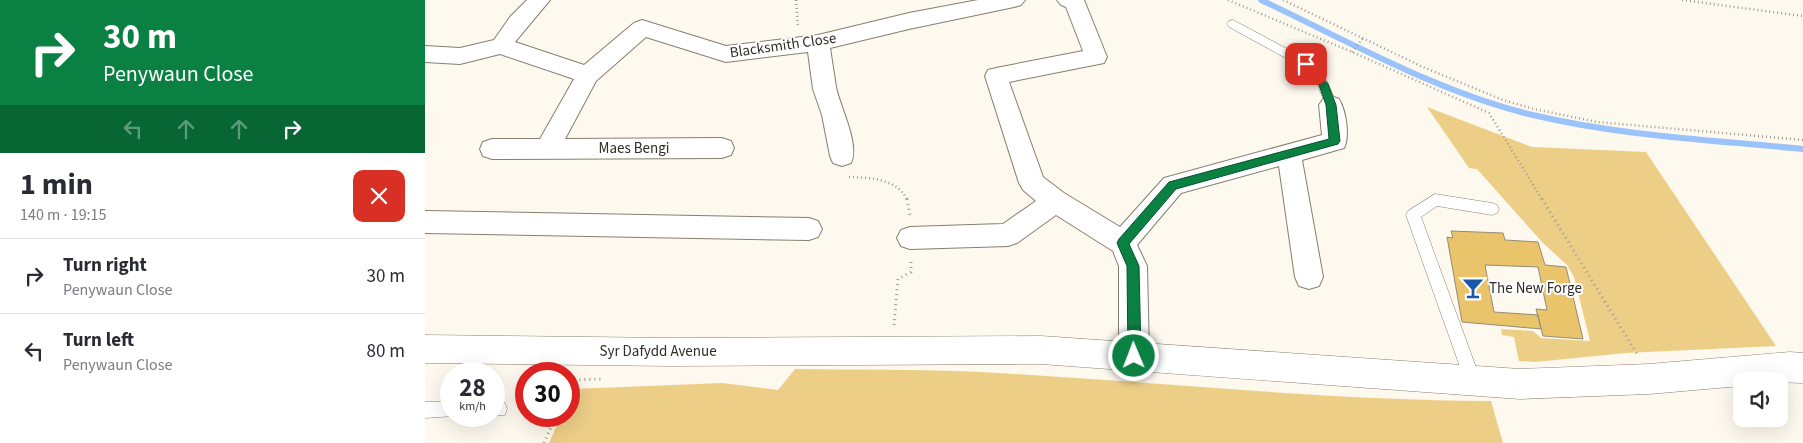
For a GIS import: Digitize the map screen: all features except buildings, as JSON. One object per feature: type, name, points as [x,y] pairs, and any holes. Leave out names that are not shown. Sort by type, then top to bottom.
[{"type":"street","points":[[501,46],[518,22],[539,0]]},
{"type":"street","points":[[903,0],[909,21]]},
{"type":"street","name":"Blacksmith Close","points":[[588,75],[642,28],[726,54],[809,44],[909,21],[1014,0]]},
{"type":"street","points":[[1068,0],[1075,2],[1096,57],[996,76],[1032,183],[1055,201],[1123,243],[1133,266],[1134,356]]},
{"type":"street","points":[[809,44],[834,115],[842,166]]},
{"type":"street","points":[[425,54],[460,56],[501,46],[588,75],[547,149]]},
{"type":"street","points":[[1123,243],[1173,185],[1335,141],[1331,105]]},
{"type":"street","name":"Maes Bengi","points":[[493,149],[721,148]]},
{"type":"street","points":[[1289,153],[1309,277]]},
{"type":"street","points":[[910,238],[1008,235],[1055,201]]},
{"type":"street","points":[[425,222],[809,229]]},
{"type":"street","name":"Syr Dafydd Avenue","points":[[425,349],[671,352],[1041,350],[1520,384],[1649,380],[1790,367],[1803,368]]},
{"type":"lane","points":[[1233,24],[1306,64],[1323,84],[1331,105]]},
{"type":"lane","points":[[1473,381],[1413,215],[1435,200],[1492,209]]},
{"type":"lane","points":[[425,410],[440,410]]},
{"type":"path","points":[[796,0],[809,44]]},
{"type":"path","points":[[1228,0],[1352,52],[1489,114],[1632,344],[1649,380]]},
{"type":"path","points":[[1283,0],[1473,88],[1534,109],[1597,122],[1803,140]]},
{"type":"path","points":[[1682,0],[1803,16]]},
{"type":"path","points":[[1352,52],[1363,38]]},
{"type":"path","points":[[842,166],[885,180],[905,193],[910,203],[911,272],[898,279],[891,352]]},
{"type":"path","points":[[544,443],[551,427]]},
{"type":"shaded area","points":[[1427,107],[1532,147],[1646,152],[1776,346],[1626,353],[1535,362],[1519,361],[1514,337],[1502,335],[1501,329],[1533,331],[1541,338],[1590,341],[1574,277],[1567,265],[1542,242],[1477,169],[1469,168]]},
{"type":"shaded area","points":[[795,369],[910,370],[979,372],[1299,394],[1491,401],[1503,443],[549,443],[556,427],[580,427],[580,389],[722,383],[778,390]]},
{"type":"waterway","points":[[1261,0],[1394,65],[1498,106],[1566,122],[1633,133],[1803,149]]},
{"type":"place","name":"The New Forge","points":[[1473,288]]},
{"type":"route","points":[[1134,356],[1133,266],[1123,243],[1173,185],[1335,141],[1331,105],[1323,84],[1306,64]]}]
